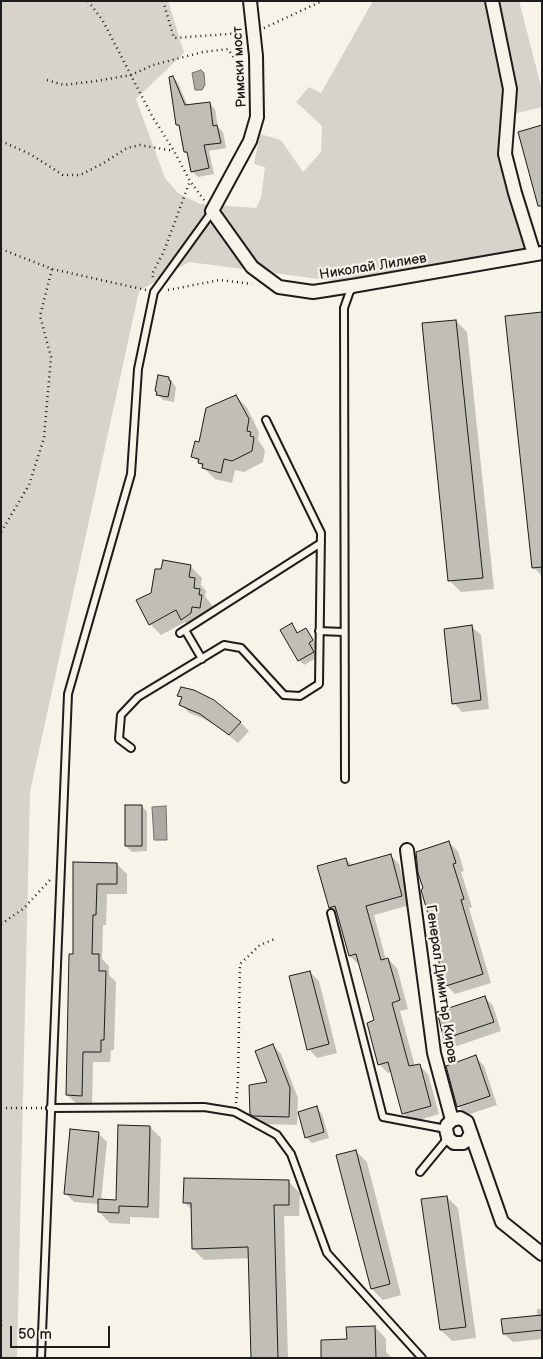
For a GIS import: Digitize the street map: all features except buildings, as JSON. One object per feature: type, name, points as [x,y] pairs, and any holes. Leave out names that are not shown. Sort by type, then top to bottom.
[{"type":"street","name":"Римски мост","points":[[212,211],[250,141],[258,117],[256,56],[250,1]]},
{"type":"street","points":[[492,1],[510,90],[505,154],[515,194],[538,254]]},
{"type":"street","name":"Николай Лилиев","points":[[212,211],[252,267],[280,287],[313,292],[358,286],[538,254]]},
{"type":"street","name":"Генерал Димитър Киров","points":[[407,850],[434,1053],[451,1132]]},
{"type":"street","points":[[451,1132],[460,1118],[467,1122],[502,1222],[542,1254]]},
{"type":"street","points":[[451,1132],[466,1140],[471,1133]]},
{"type":"street","points":[[451,1132],[478,1153]]},
{"type":"lane","points":[[41,1358],[68,694],[131,474],[138,369],[154,292],[212,211]]},
{"type":"lane","points":[[345,779],[344,308],[350,291],[358,286]]},
{"type":"lane","points":[[131,748],[119,739],[121,715],[138,698],[224,645],[241,648],[284,695],[300,696],[319,684],[321,533],[266,420]]},
{"type":"lane","points":[[202,659],[182,631],[321,543]]},
{"type":"lane","points":[[320,631],[344,632]]},
{"type":"lane","points":[[330,913],[383,1117],[451,1132],[420,1172]]},
{"type":"lane","points":[[50,1108],[204,1107],[235,1112],[278,1135],[291,1154],[327,1253],[422,1358]]},
{"type":"path","points":[[88,1],[103,21],[152,116],[174,150],[190,181],[212,211]]},
{"type":"path","points":[[163,1],[174,38]]},
{"type":"path","points":[[47,80],[64,85],[131,75],[153,65],[203,52],[228,49],[242,70]]},
{"type":"path","points":[[1,141],[30,154],[63,175],[80,175],[127,148],[140,145],[174,150]]},
{"type":"path","points":[[1,249],[52,269],[154,292],[220,280],[254,284]]},
{"type":"path","points":[[1,532],[29,485],[44,438],[51,357],[40,316],[52,269]]},
{"type":"path","points":[[1,924],[23,909],[53,877]]},
{"type":"path","points":[[235,1112],[238,1081],[240,964],[260,945],[276,938]]},
{"type":"path","points":[[1,1108],[50,1108]]},
{"type":"path","points":[[1,1320],[1,1328]]},
{"type":"shaded area","points":[[1,1],[168,1],[184,53],[136,99],[165,178],[178,193],[200,204],[256,208],[261,198],[265,167],[254,164],[260,134],[281,140],[303,172],[321,152],[322,126],[296,102],[309,87],[321,93],[373,1],[519,1],[542,90],[542,107],[513,114],[508,129],[535,248],[342,282],[189,262],[139,291],[30,792],[17,1358],[1,1358]]},
{"type":"shaded area","points":[[201,70],[204,73],[205,85],[202,90],[195,90],[192,73]]},
{"type":"shaded area","points":[[166,806],[167,840],[154,840],[152,807]]}]
